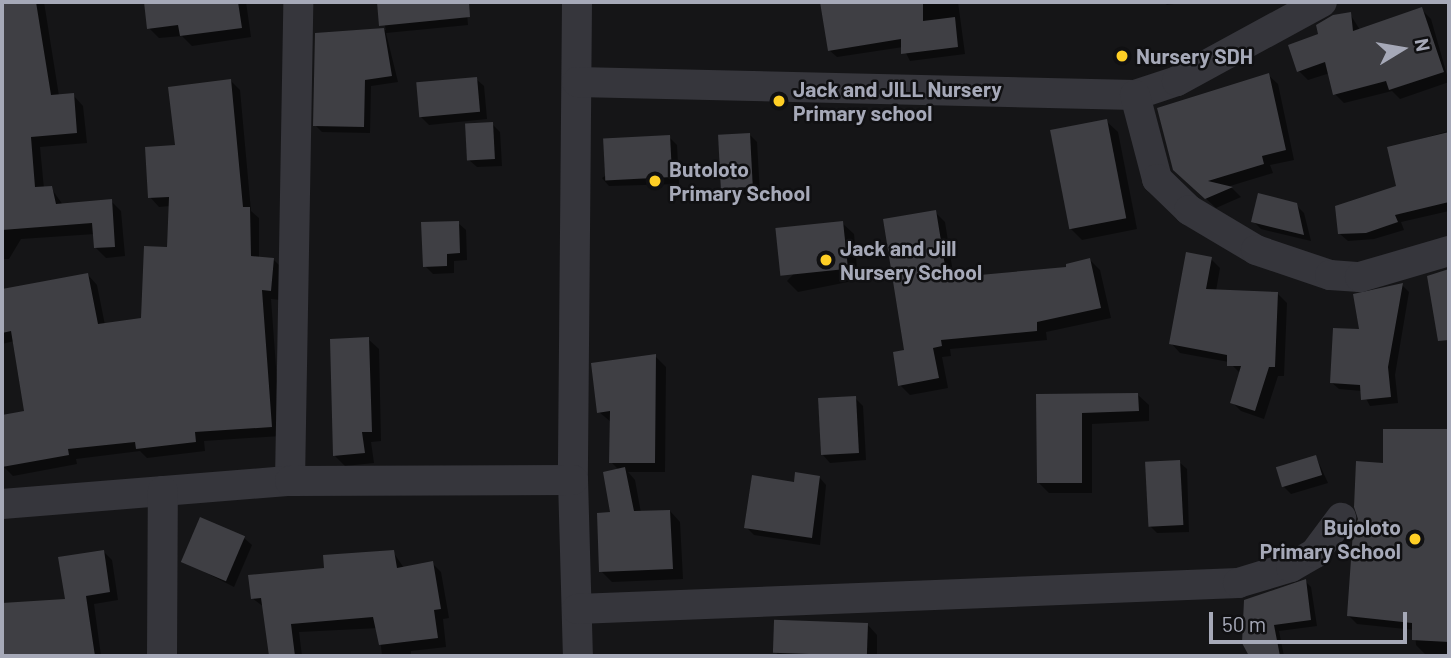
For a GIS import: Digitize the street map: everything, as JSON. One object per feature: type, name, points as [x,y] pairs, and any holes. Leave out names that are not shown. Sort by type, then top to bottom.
[{"type":"street","points":[[290,481],[298,2]]},
{"type":"street","points":[[577,2],[573,480],[578,656]]},
{"type":"street","points":[[577,82],[1135,95],[1177,81],[1307,5]]},
{"type":"street","points":[[1135,95],[1157,179],[1189,210],[1256,250],[1329,275],[1360,277],[1449,251]]},
{"type":"street","points":[[2,504],[290,481],[573,480]]},
{"type":"street","points":[[162,656],[163,491]]},
{"type":"street","points":[[577,609],[1238,583],[1292,567],[1315,553],[1341,518]]},
{"type":"building","points":[[2,2],[36,2],[51,95],[74,93],[77,133],[31,137],[35,187],[52,186],[56,204],[112,199],[115,247],[94,248],[92,223],[2,230]]},
{"type":"building","points":[[144,2],[238,2],[242,28],[180,36],[178,25],[147,29]]},
{"type":"building","points":[[377,2],[469,2],[470,17],[379,26]]},
{"type":"building","points":[[820,2],[923,2],[923,21],[955,17],[958,47],[901,54],[901,39],[828,51]]},
{"type":"building","points":[[1422,7],[1444,72],[1389,90],[1386,81],[1333,95],[1325,62],[1297,72],[1288,45],[1318,34],[1316,25],[1333,15],[1351,12],[1353,31]]},
{"type":"building","points":[[384,28],[392,76],[365,80],[364,127],[313,126],[315,33]]},
{"type":"building","points":[[1269,73],[1286,150],[1262,156],[1264,164],[1208,181],[1233,187],[1205,199],[1173,170],[1157,108]]},
{"type":"building","points":[[477,77],[480,112],[419,117],[416,82]]},
{"type":"building","points":[[231,79],[243,207],[250,207],[251,256],[274,258],[271,291],[262,290],[272,427],[195,432],[196,442],[136,449],[135,442],[68,449],[69,455],[2,467],[2,415],[24,411],[11,331],[2,333],[2,289],[88,273],[98,324],[141,318],[144,246],[167,247],[169,197],[148,198],[145,147],[175,145],[168,87]]},
{"type":"building","points":[[1107,119],[1126,218],[1069,229],[1050,130]]},
{"type":"building","points":[[493,122],[495,159],[467,160],[465,123]]},
{"type":"building","points":[[1449,132],[1449,202],[1395,215],[1398,222],[1366,233],[1338,234],[1335,206],[1396,186],[1387,147]]},
{"type":"building","points":[[750,133],[753,187],[721,189],[718,135]]},
{"type":"building","points":[[670,135],[672,177],[605,180],[603,139]]},
{"type":"building","points":[[1258,193],[1297,203],[1304,235],[1251,222]]},
{"type":"building","points":[[936,210],[947,278],[1066,267],[1066,264],[1090,258],[1101,308],[1037,322],[1037,331],[941,340],[942,346],[933,348],[939,378],[898,386],[893,352],[904,350],[883,219]]},
{"type":"building","points":[[459,221],[460,253],[447,254],[447,266],[423,267],[421,222]]},
{"type":"building","points":[[843,221],[848,269],[780,276],[775,228]]},
{"type":"building","points":[[1186,252],[1212,257],[1206,289],[1278,292],[1275,367],[1269,367],[1255,411],[1230,403],[1241,366],[1227,366],[1227,355],[1169,344]]},
{"type":"building","points":[[1449,269],[1449,340],[1438,341],[1427,276]]},
{"type":"building","points":[[1403,283],[1388,367],[1391,397],[1361,400],[1360,385],[1330,383],[1333,328],[1359,329],[1353,294]]},
{"type":"building","points":[[369,337],[372,432],[362,432],[365,453],[333,456],[330,339]]},
{"type":"building","points":[[656,354],[655,463],[609,463],[610,411],[597,413],[591,363]]},
{"type":"building","points":[[1138,393],[1139,411],[1082,413],[1082,483],[1037,483],[1036,394]]},
{"type":"building","points":[[856,396],[859,453],[821,455],[818,398]]},
{"type":"building","points":[[1383,429],[1449,429],[1449,642],[1412,640],[1412,623],[1347,616],[1353,531],[1358,519],[1354,507],[1356,461],[1383,463]]},
{"type":"building","points":[[1316,455],[1322,475],[1282,487],[1276,467]]},
{"type":"building","points":[[1180,460],[1183,525],[1148,527],[1145,462]]},
{"type":"building","points":[[625,467],[634,511],[670,510],[673,569],[599,572],[597,513],[610,512],[603,472]]},
{"type":"building","points":[[795,472],[820,476],[812,538],[744,528],[752,475],[794,482]]},
{"type":"building","points":[[200,517],[245,536],[226,581],[181,562]]},
{"type":"building","points":[[104,550],[110,592],[86,596],[95,656],[2,656],[2,603],[65,599],[58,557]]},
{"type":"building","points":[[394,550],[397,568],[433,561],[441,609],[434,610],[438,638],[379,645],[373,617],[291,624],[295,656],[269,656],[261,598],[251,599],[248,575],[324,568],[323,555]]},
{"type":"building","points":[[1306,579],[1311,620],[1274,625],[1280,656],[1249,656],[1242,643],[1244,600]]},
{"type":"building","points":[[774,620],[868,623],[867,656],[773,653]]},
{"type":"place","name":"Nursery SDH","points":[[1122,56]]},
{"type":"place","name":"Jack and JILL Nursery Primary school","points":[[779,101]]},
{"type":"place","name":"Butoloto Primary School","points":[[655,181]]},
{"type":"place","name":"Jack and Jill Nursery School","points":[[826,260]]},
{"type":"place","name":"Bujoloto Primary School","points":[[1415,539]]}]
